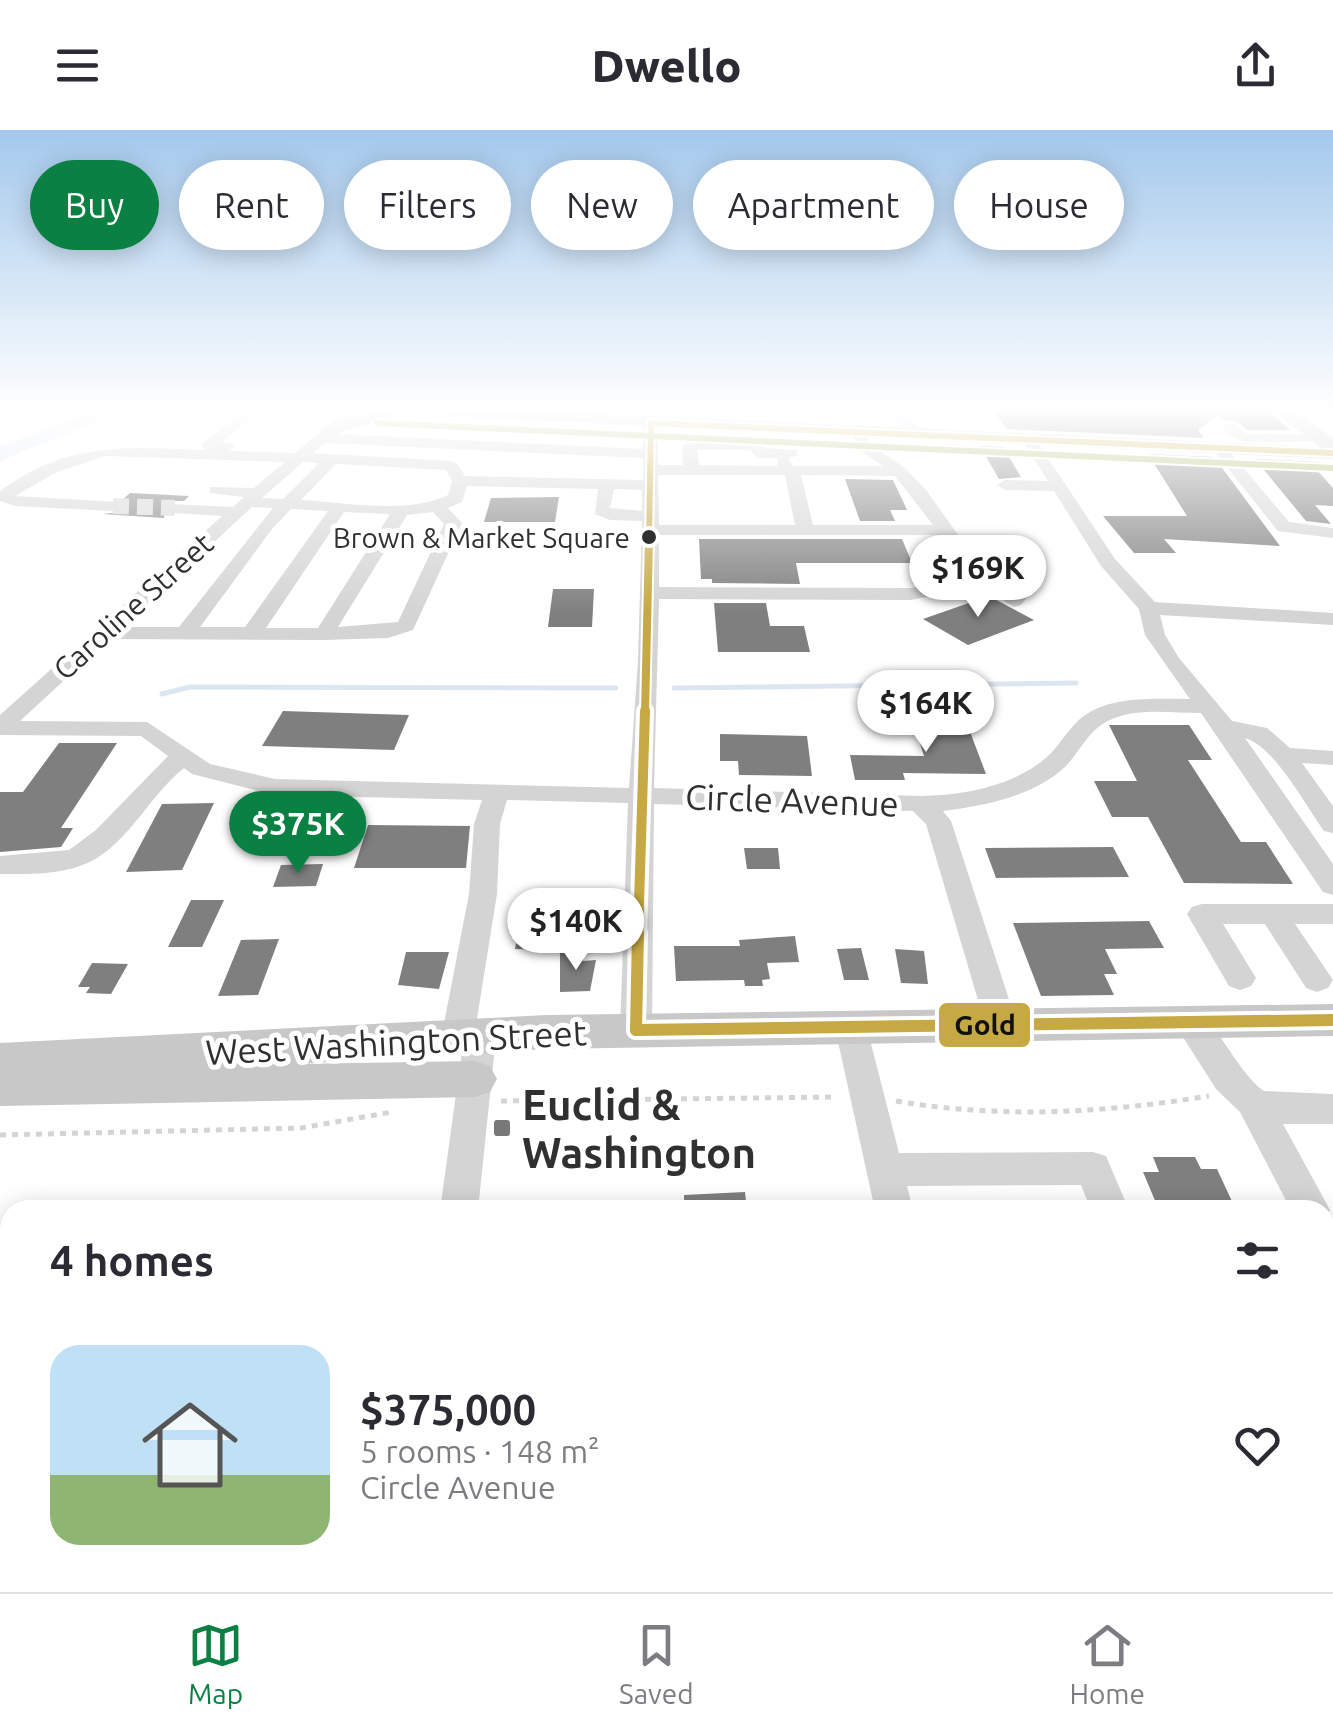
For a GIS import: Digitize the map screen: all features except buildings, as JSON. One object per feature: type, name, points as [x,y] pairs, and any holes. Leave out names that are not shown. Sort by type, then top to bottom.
[{"type":"main road","name":"West Washington Street","points":[[0,1060],[471,1064],[636,1030],[1333,1020]]},
{"type":"main road","points":[[0,1088],[471,1064]]},
{"type":"street","points":[[41,476],[3,497],[15,501],[113,506]]},
{"type":"street","name":"Caroline Street","points":[[0,728],[276,476]]},
{"type":"street","points":[[184,635],[266,525],[314,476]]},
{"type":"street","points":[[216,490],[286,504],[401,510],[437,507],[456,498],[460,482],[457,476]]},
{"type":"street","points":[[566,483],[570,476]]},
{"type":"street","points":[[460,482],[607,484],[619,476]]},
{"type":"street","points":[[636,1030],[652,476]]},
{"type":"street","points":[[794,476],[806,530]]},
{"type":"street","points":[[650,593],[911,594],[963,584],[966,562],[958,544],[904,476]]},
{"type":"street","points":[[1053,476],[1108,562],[1150,608],[1155,635],[1170,661],[1217,716],[1333,885]]},
{"type":"street","points":[[1242,476],[1280,523],[1289,528],[1333,533]]},
{"type":"street","points":[[232,477],[253,496]]},
{"type":"street","points":[[607,484],[601,510],[651,523],[806,530],[944,530]]},
{"type":"street","points":[[1004,485],[1059,486]]},
{"type":"street","points":[[175,508],[253,496]]},
{"type":"street","points":[[251,634],[339,507]]},
{"type":"street","points":[[104,633],[324,634],[388,632],[406,626],[452,523],[437,507]]},
{"type":"street","points":[[324,634],[401,510]]},
{"type":"street","points":[[966,562],[1016,573],[1024,589],[1014,601]]},
{"type":"street","points":[[1150,608],[1333,619]]},
{"type":"street","name":"Circle Avenue","points":[[0,728],[135,727],[154,732],[183,758],[222,777],[275,787],[904,802],[923,807],[994,792],[1032,777],[1054,764],[1086,725],[1102,714],[1217,716]]},
{"type":"street","points":[[1217,716],[1259,733],[1283,755],[1333,825]]},
{"type":"street","points":[[1283,755],[1333,758]]},
{"type":"street","points":[[0,865],[62,862],[78,856],[94,846],[161,772],[183,758]]},
{"type":"street","points":[[460,1200],[487,824],[497,791]]},
{"type":"street","points":[[923,807],[938,821],[1002,1026]]},
{"type":"street","points":[[1304,843],[1333,844]]},
{"type":"street","points":[[1240,978],[1202,914],[1333,914]]},
{"type":"street","points":[[1273,914],[1316,980]]},
{"type":"street","points":[[1190,1023],[1246,1097],[1304,1200]]},
{"type":"street","points":[[852,1028],[892,1200]]},
{"type":"street","points":[[1246,1097],[1290,1109],[1333,1110]]},
{"type":"street","points":[[884,1170],[1094,1168],[1106,1200]]},
{"type":"path","points":[[471,1064],[868,1098],[967,1113],[1069,1113],[1246,1097]]},
{"type":"path","points":[[0,1134],[301,1128],[408,1110]]},
{"type":"waterway","points":[[674,688],[1076,683]]},
{"type":"waterway","points":[[162,694],[190,687],[616,688]]},
{"type":"tunnel","points":[[113,506],[175,508]]},
{"type":"transit line","name":"Gold","points":[[636,1030],[650,476]]},
{"type":"transit line","name":"Gold","points":[[636,1030],[1333,1020]]},
{"type":"place","name":"Brown & Market Square","points":[[649,537]]},
{"type":"place","name":"Euclid & Washington","points":[[502,1128]]}]
